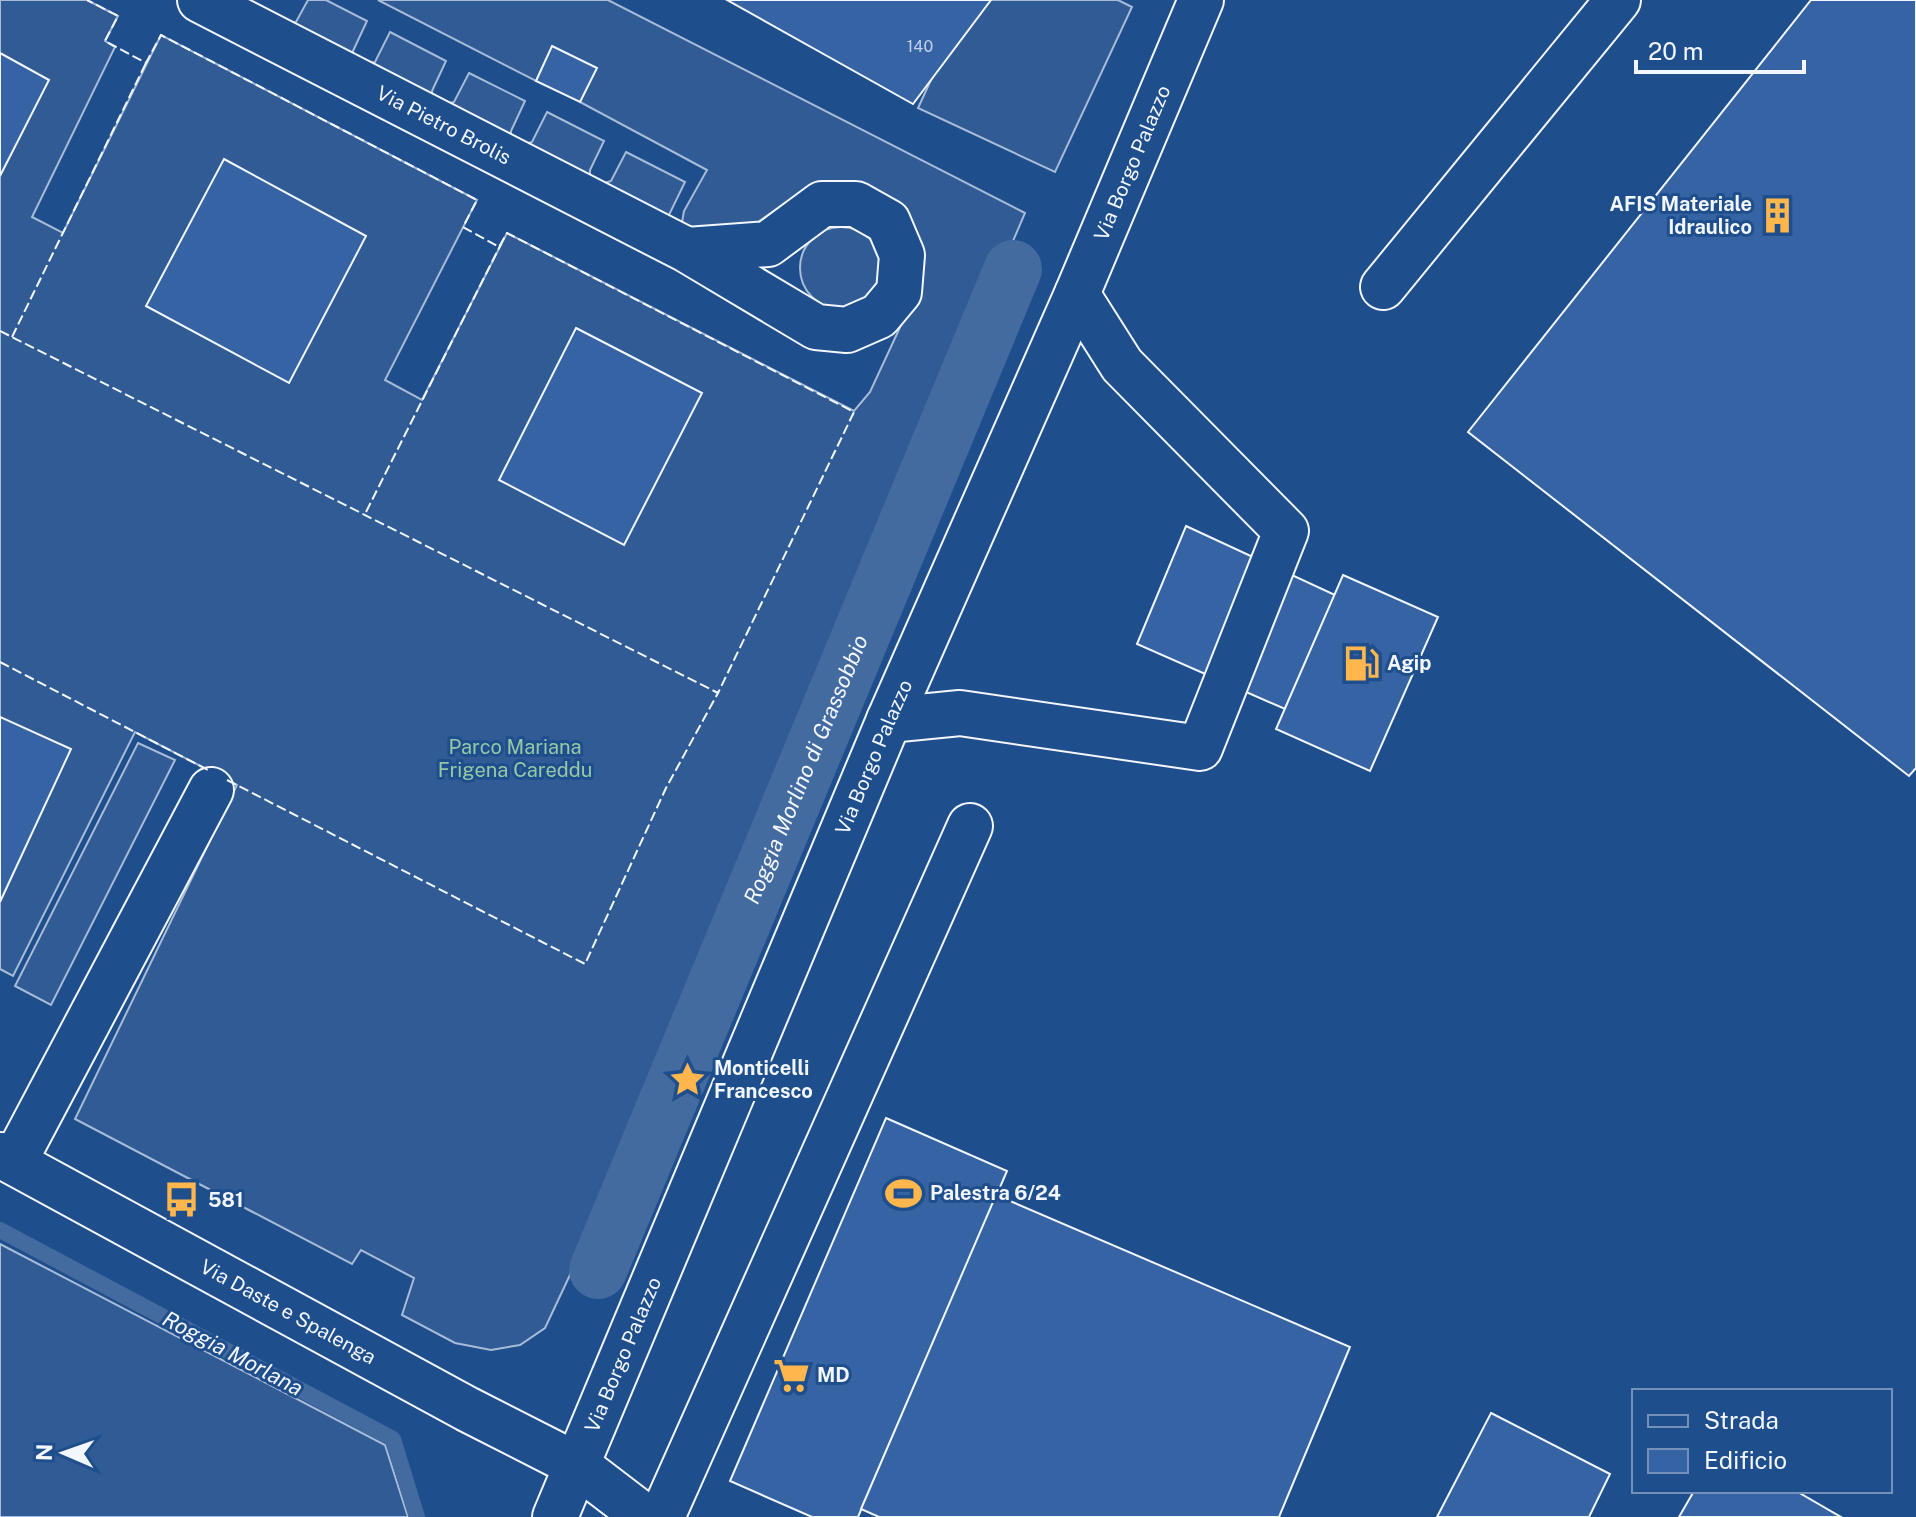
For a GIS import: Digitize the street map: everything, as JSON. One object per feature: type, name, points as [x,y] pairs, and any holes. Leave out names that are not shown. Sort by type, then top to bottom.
[{"type":"main road","name":"Via Pietro Brolis","points":[[200,0],[687,250]]},
{"type":"main road","name":"Via Borgo Palazzo","points":[[555,1517],[889,720],[1077,294],[1201,0]]},
{"type":"main road","points":[[1383,287],[1618,0]]},
{"type":"main road","points":[[889,720],[960,713],[1200,748],[1286,531],[1122,365],[1077,294]]},
{"type":"main road","points":[[7,1158],[211,790]]},
{"type":"main road","points":[[662,1517],[970,826]]},
{"type":"main road","name":"Via Daste e Spalenga","points":[[7,1158],[467,1409],[577,1465],[645,1517]]},
{"type":"shaded area","points":[[0,0],[87,0],[118,16],[105,41],[115,47],[32,217],[63,233],[161,35],[477,200],[385,380],[422,400],[507,233],[854,411],[870,392],[915,295],[856,185],[815,183],[758,222],[722,234],[690,227],[682,222],[684,211],[707,170],[580,102],[596,68],[552,47],[536,81],[378,0],[608,0],[1025,213],[569,1277],[545,1328],[520,1345],[491,1350],[455,1343],[402,1315],[414,1278],[361,1250],[352,1264],[75,1119],[237,785],[135,732],[13,976],[0,969]]},
{"type":"shaded area","points":[[308,0],[326,0],[367,21],[353,51],[354,59],[283,25],[296,22]]},
{"type":"shaded area","points":[[968,0],[1118,0],[1132,7],[1055,172],[918,108]]},
{"type":"shaded area","points":[[390,32],[446,61],[432,91],[433,99],[362,65],[375,62]]},
{"type":"shaded area","points":[[469,73],[525,101],[511,131],[511,139],[441,105],[454,102]]},
{"type":"shaded area","points":[[547,112],[604,141],[590,170],[590,178],[520,145],[532,142]]},
{"type":"shaded area","points":[[626,152],[685,182],[668,217],[599,185],[611,181]]},
{"type":"shaded area","points":[[841,227],[857,230],[870,239],[879,252],[882,268],[879,284],[870,297],[857,306],[841,309],[825,306],[812,297],[803,284],[800,268],[803,252],[812,239],[825,230]]},
{"type":"shaded area","points":[[138,743],[175,760],[51,1005],[15,986]]},
{"type":"shaded area","points":[[0,1244],[385,1445],[408,1517],[0,1517]]},
{"type":"building","points":[[727,0],[991,0],[913,104]]},
{"type":"building","name":"AFIS Materiale Idraulico","points":[[1811,0],[1916,0],[1916,768],[1909,776],[1468,432]]},
{"type":"building","points":[[552,46],[597,68],[580,102],[536,81]]},
{"type":"building","points":[[0,53],[49,80],[0,176]]},
{"type":"building","points":[[224,159],[366,236],[289,383],[146,306]]},
{"type":"building","points":[[576,328],[702,393],[624,545],[499,480]]},
{"type":"building","points":[[1186,526],[1335,595],[1285,709],[1137,644]]},
{"type":"building","name":"Agip","points":[[1343,575],[1438,617],[1370,771],[1276,729]]},
{"type":"building","points":[[0,717],[71,749],[0,902]]},
{"type":"building","points":[[886,1118],[1007,1171],[858,1517],[812,1517],[730,1481]]},
{"type":"building","points":[[996,1195],[1350,1347],[1279,1517],[879,1517],[861,1509]]},
{"type":"building","points":[[1491,1413],[1610,1474],[1589,1517],[1437,1517]]},
{"type":"building","points":[[1693,1493],[1799,1493],[1841,1517],[1679,1517]]},
{"type":"waterway","name":"Roggia Morlino di Grassobbio","points":[[598,1270],[1013,269]]},
{"type":"waterway","name":"Roggia Morlana","points":[[0,1230],[393,1439],[417,1517]]},
{"type":"fence","points":[[0,331],[718,693],[854,412],[507,233],[499,247],[463,227],[477,200],[161,35],[146,63],[105,41],[118,16],[87,0]]},
{"type":"fence","points":[[12,337],[146,63]]},
{"type":"fence","points":[[366,512],[501,244]]},
{"type":"fence","points":[[0,662],[210,771]]},
{"type":"fence","points":[[227,780],[585,964],[666,788],[718,693]]},
{"type":"place","name":"AFIS Materiale Idraulico","points":[[1778,216]]},
{"type":"place","name":"Agip","points":[[1361,663]]},
{"type":"place","name":"Monticelli Francesco","points":[[688,1079]]},
{"type":"place","name":"Palestra 6/24","points":[[904,1193]]},
{"type":"place","name":"581","points":[[182,1200]]},
{"type":"place","name":"MD","points":[[791,1375]]},
{"type":"park label","name":"Parco Mariana Frigena Careddu","points":[[515,758]]}]
